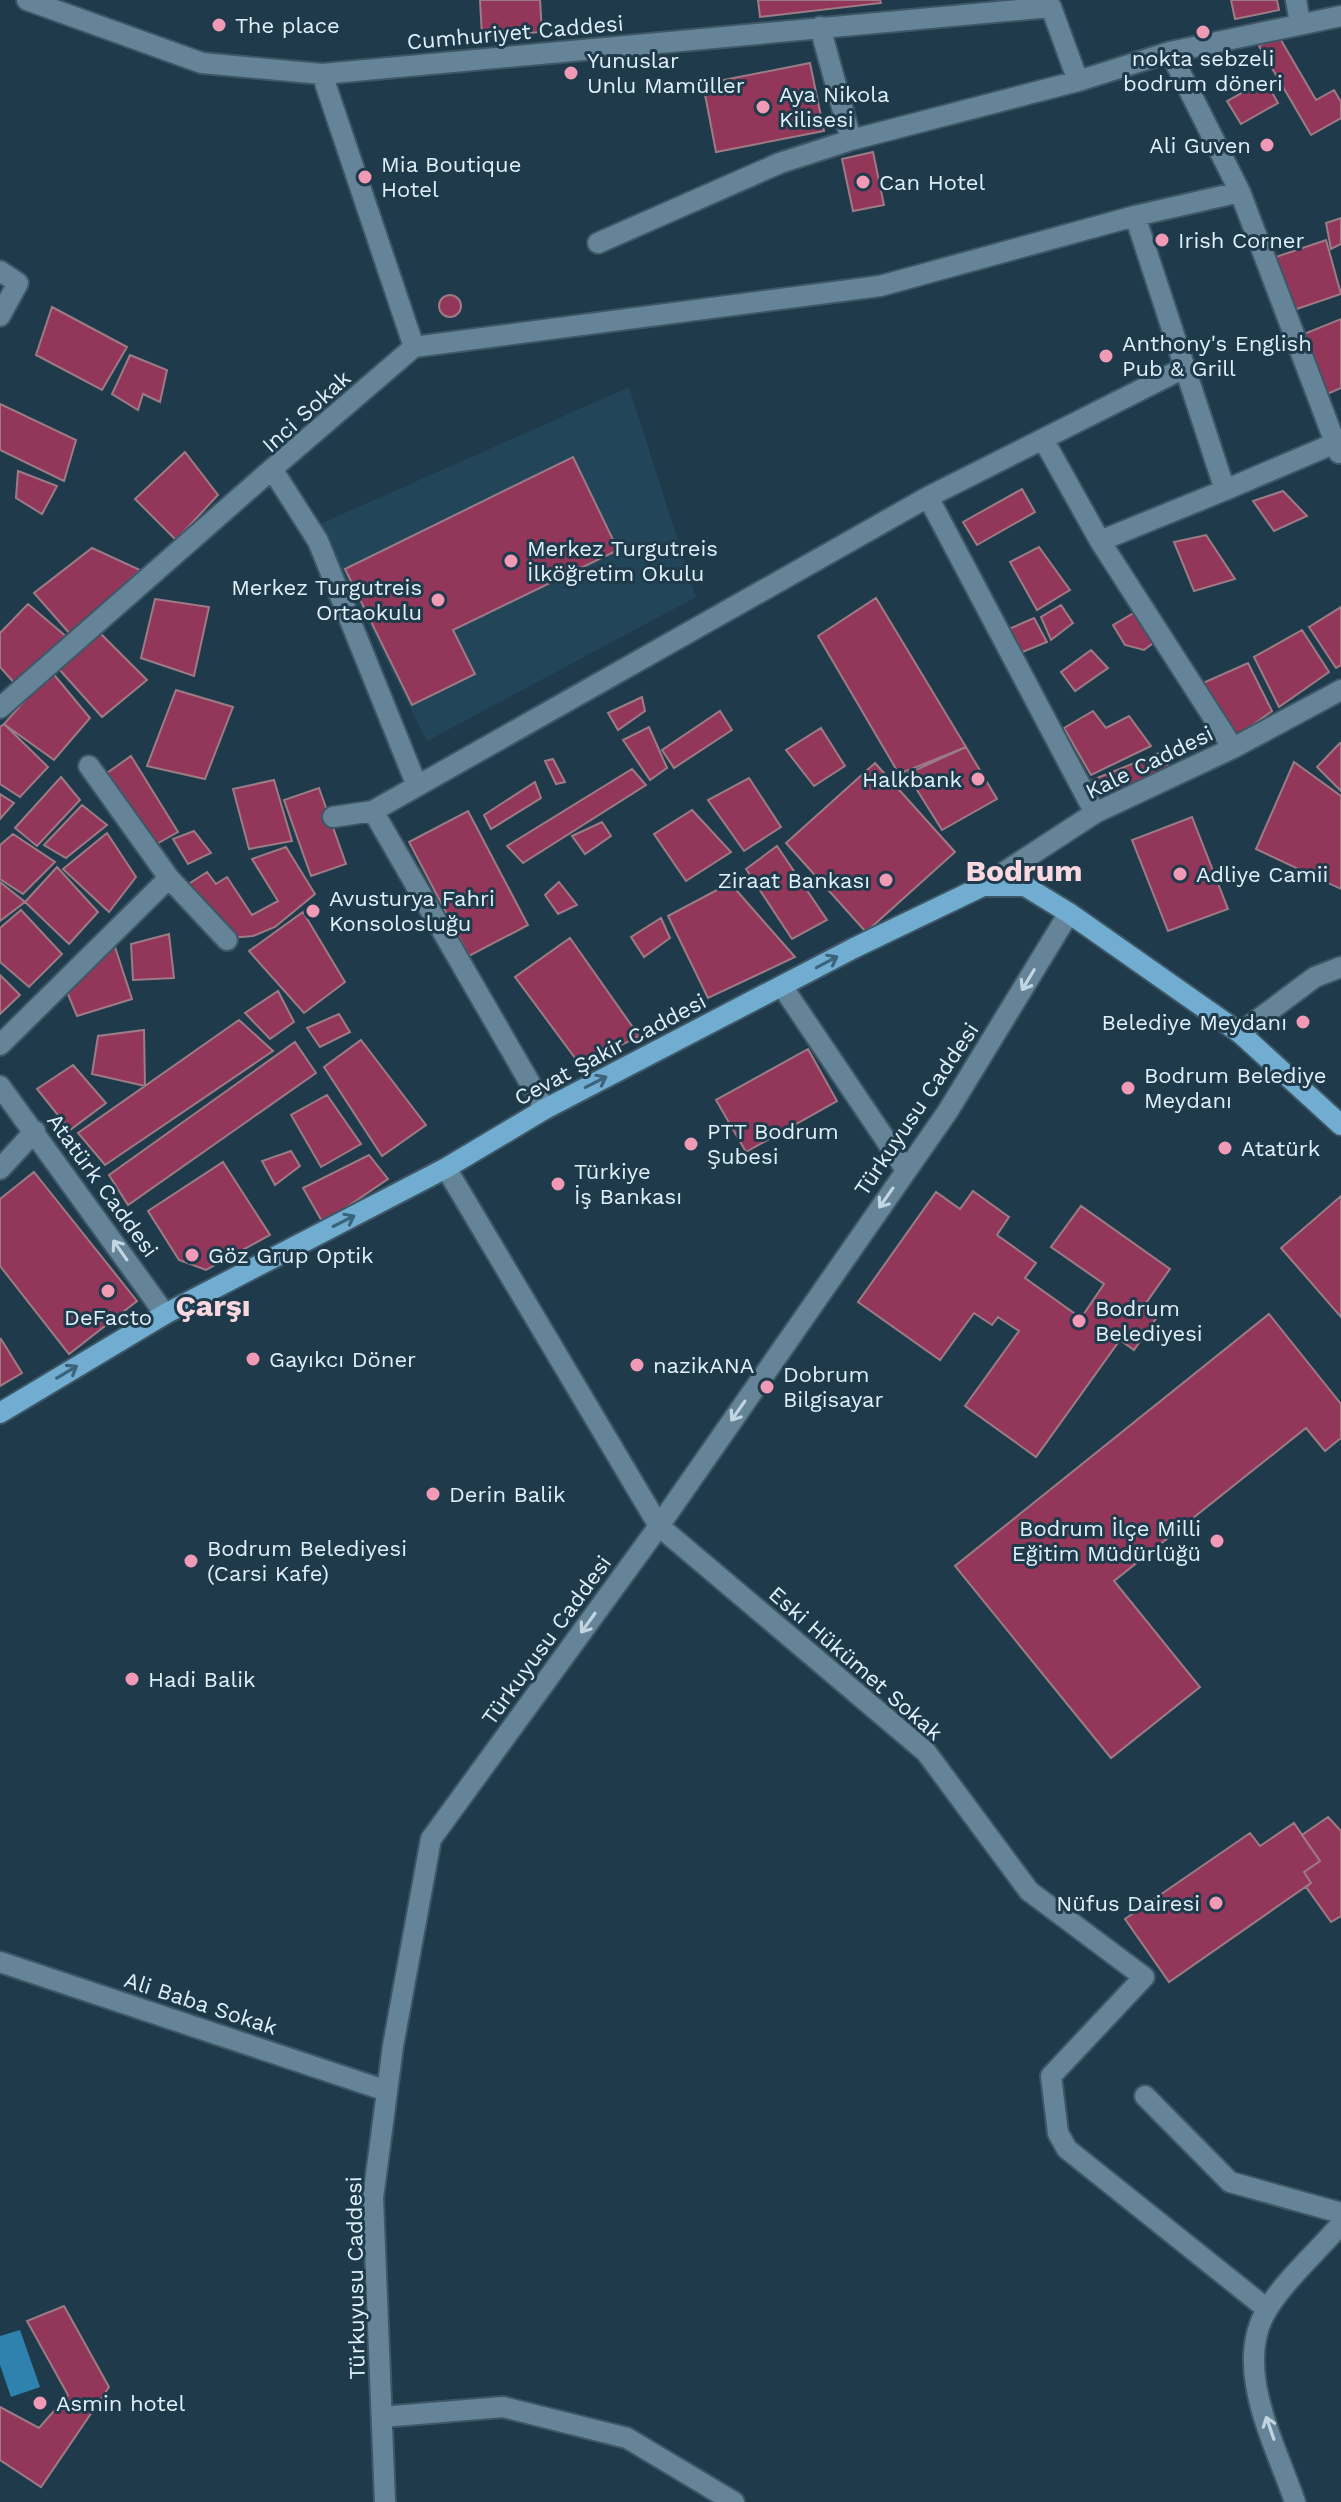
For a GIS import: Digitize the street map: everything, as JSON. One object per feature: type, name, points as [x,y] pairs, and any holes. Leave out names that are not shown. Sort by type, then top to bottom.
[{"type":"main road","name":"Cevat Şakir Caddesi","points":[[0,1413],[165,1314],[446,1168],[545,1109],[983,886],[1025,886],[1069,913],[1240,1033],[1341,1125]]},
{"type":"street","name":"Cumhuriyet Caddesi","points":[[27,0],[202,63],[322,74],[1052,3],[1078,81]]},
{"type":"street","points":[[1296,0],[1300,23]]},
{"type":"street","points":[[598,243],[780,163],[851,140],[1078,81],[1170,52],[1341,16]]},
{"type":"street","points":[[820,27],[851,140]]},
{"type":"street","points":[[1100,541],[1225,490],[1337,450],[1240,192],[1170,52]]},
{"type":"street","points":[[322,74],[414,347],[880,286],[1135,216],[1240,192]]},
{"type":"street","points":[[1135,216],[1225,490]]},
{"type":"street","points":[[0,271],[18,283],[0,316]]},
{"type":"street","name":"Inci Sokak","points":[[414,347],[272,469],[318,541],[417,786]]},
{"type":"street","points":[[333,817],[373,811],[928,497],[1184,368]]},
{"type":"street","points":[[1043,439],[1100,541],[1233,748]]},
{"type":"street","points":[[0,708],[272,469]]},
{"type":"street","points":[[928,497],[1095,813]]},
{"type":"street","name":"Kale Caddesi","points":[[983,886],[1095,813],[1233,748],[1341,690]]},
{"type":"street","points":[[89,766],[169,878],[227,940]]},
{"type":"street","points":[[373,811],[545,1109]]},
{"type":"street","points":[[0,1045],[169,878]]},
{"type":"street","name":"Türkuyusu Caddesi","points":[[385,2502],[373,2198],[387,2091],[431,1839],[659,1526],[948,1111],[1069,913]]},
{"type":"street","points":[[1240,1033],[1315,977],[1341,967]]},
{"type":"street","points":[[782,986],[906,1170]]},
{"type":"street","name":"Atatürk Caddesi","points":[[0,1086],[165,1314]]},
{"type":"street","points":[[0,1169],[35,1131]]},
{"type":"street","name":"Eski Hükümet Sokak","points":[[446,1168],[659,1526],[926,1752],[1029,1891],[1144,1977],[1051,2076],[1058,2133],[1067,2149],[1267,2309]]},
{"type":"street","name":"Ali Baba Sokak","points":[[0,1962],[387,2091]]},
{"type":"street","points":[[1145,2096],[1230,2182],[1341,2213]]},
{"type":"street","points":[[1295,2502],[1254,2379],[1256,2345],[1267,2309],[1341,2224]]},
{"type":"street","points":[[382,2417],[503,2407],[627,2438],[734,2502]]},
{"type":"shaded area","name":"Merkez Turgutreis İlköğretim Okulu","points":[[629,387],[696,597],[427,741],[318,525]]},
{"type":"water","points":[[20,2330],[40,2387],[11,2397],[0,2365],[0,2336]]},
{"type":"building","points":[[480,0],[540,0],[542,32],[482,36]]},
{"type":"building","points":[[758,0],[880,0],[881,3],[760,17]]},
{"type":"building","points":[[1231,0],[1277,0],[1279,10],[1235,19]]},
{"type":"building","points":[[1278,35],[1316,100],[1334,90],[1341,102],[1341,118],[1311,135],[1259,46]]},
{"type":"building","name":"Aya Nikola Kilisesi","points":[[810,63],[824,131],[716,152],[703,84]]},
{"type":"building","points":[[1265,80],[1278,103],[1241,124],[1227,101]]},
{"type":"building","name":"Can Hotel","points":[[873,152],[884,205],[853,211],[842,159]]},
{"type":"building","points":[[1341,218],[1341,244],[1331,249],[1326,223]]},
{"type":"building","points":[[1326,240],[1341,294],[1288,312],[1270,259]]},
{"type":"building","points":[[450,295],[458,298],[461,306],[458,314],[450,317],[442,314],[439,306],[442,298]]},
{"type":"building","points":[[52,307],[127,347],[102,390],[36,355]]},
{"type":"building","points":[[1341,319],[1341,388],[1325,395],[1299,336]]},
{"type":"building","points":[[130,355],[167,370],[160,402],[143,394],[138,410],[112,394]]},
{"type":"building","points":[[0,404],[76,440],[64,481],[0,450]]},
{"type":"building","points":[[185,452],[218,495],[176,540],[135,499]]},
{"type":"building","name":"Merkez Turgutreis Ortaokulu","points":[[573,457],[618,550],[453,630],[475,674],[412,705],[345,569]]},
{"type":"building","points":[[18,471],[57,486],[42,514],[16,498]]},
{"type":"building","points":[[1022,489],[1035,512],[977,545],[963,522]]},
{"type":"building","points":[[1283,491],[1307,516],[1274,531],[1253,501]]},
{"type":"building","points":[[1206,535],[1235,579],[1194,591],[1174,542]]},
{"type":"building","points":[[1039,547],[1070,590],[1037,610],[1010,562]]},
{"type":"building","points":[[92,548],[140,570],[70,634],[34,593]]},
{"type":"building","points":[[876,598],[966,747],[899,774],[818,636]]},
{"type":"building","points":[[155,599],[209,607],[194,676],[141,658]]},
{"type":"building","points":[[28,604],[68,638],[17,686],[0,667],[0,633]]},
{"type":"building","points":[[1061,605],[1073,623],[1051,640],[1041,617]]},
{"type":"building","points":[[1341,607],[1341,665],[1336,668],[1309,627]]},
{"type":"building","points":[[1137,611],[1156,641],[1144,650],[1125,645],[1113,625]]},
{"type":"building","points":[[1034,618],[1047,642],[1020,653],[1009,629]]},
{"type":"building","points":[[1302,630],[1329,672],[1279,707],[1254,657]]},
{"type":"building","points":[[99,632],[147,680],[102,717],[58,668]]},
{"type":"building","points":[[1091,650],[1108,668],[1075,691],[1061,672]]},
{"type":"building","points":[[1248,663],[1272,711],[1236,737],[1203,683]]},
{"type":"building","points":[[51,671],[90,718],[54,760],[4,724]]},
{"type":"building","points":[[176,690],[233,707],[205,779],[147,766]]},
{"type":"building","points":[[642,697],[645,711],[618,730],[608,713]]},
{"type":"building","points":[[720,711],[732,730],[674,768],[662,750]]},
{"type":"building","points":[[1093,711],[1106,728],[1129,716],[1151,746],[1091,775],[1064,728]]},
{"type":"building","points":[[4,724],[48,767],[20,797],[0,784],[0,727]]},
{"type":"building","points":[[649,727],[667,768],[650,780],[623,740]]},
{"type":"building","points":[[821,728],[845,766],[814,786],[786,750]]},
{"type":"building","points":[[1341,744],[1341,791],[1317,767]]},
{"type":"building","points":[[966,747],[997,799],[942,830],[907,774]]},
{"type":"building","points":[[1159,753],[1169,767],[1105,798],[1090,781]]},
{"type":"building","points":[[131,756],[178,832],[153,846],[104,775]]},
{"type":"building","points":[[553,759],[565,782],[556,784],[545,761]]},
{"type":"building","points":[[1294,762],[1341,796],[1341,889],[1256,849]]},
{"type":"building","points":[[875,763],[955,852],[866,932],[786,843]]},
{"type":"building","points":[[632,769],[646,785],[523,863],[507,846]]},
{"type":"building","points":[[61,777],[80,800],[37,846],[15,828]]},
{"type":"building","points":[[749,778],[781,827],[744,851],[708,800]]},
{"type":"building","points":[[274,780],[292,841],[249,849],[233,789]]},
{"type":"building","points":[[535,782],[541,798],[491,829],[484,815]]},
{"type":"building","points":[[319,788],[346,864],[311,876],[284,800]]},
{"type":"building","points":[[0,794],[14,803],[0,819]]},
{"type":"building","points":[[82,805],[107,825],[66,858],[44,845]]},
{"type":"building","points":[[692,810],[731,852],[686,881],[654,834]]},
{"type":"building","points":[[468,811],[528,925],[469,956],[409,842]]},
{"type":"building","name":"Adliye Camii","points":[[1192,817],[1228,909],[1168,931],[1132,840]]},
{"type":"building","points":[[602,822],[611,836],[585,854],[572,836]]},
{"type":"building","points":[[194,831],[211,853],[188,864],[173,839]]},
{"type":"building","points":[[107,833],[136,877],[109,912],[63,869]]},
{"type":"building","points":[[13,834],[55,862],[23,894],[0,879],[0,845]]},
{"type":"building","points":[[777,846],[827,920],[792,939],[746,869]]},
{"type":"building","points":[[286,847],[315,894],[275,927],[253,936],[230,938],[187,885],[207,872],[216,884],[227,877],[252,915],[278,901],[252,859]]},
{"type":"building","points":[[57,867],[98,912],[69,944],[25,902]]},
{"type":"building","points":[[0,882],[25,902],[0,921]]},
{"type":"building","points":[[559,882],[577,905],[558,914],[545,895]]},
{"type":"building","points":[[730,883],[795,957],[708,998],[668,916]]},
{"type":"building","points":[[21,910],[62,954],[29,987],[0,962],[0,928]]},
{"type":"building","points":[[303,912],[345,982],[304,1013],[249,951]]},
{"type":"building","points":[[661,918],[670,938],[644,957],[631,937]]},
{"type":"building","points":[[169,934],[174,978],[133,980],[131,944]]},
{"type":"building","points":[[570,938],[639,1036],[581,1066],[515,977]]},
{"type":"building","points":[[114,944],[132,999],[77,1016],[67,992]]},
{"type":"building","points":[[0,975],[20,995],[0,1014]]},
{"type":"building","points":[[278,991],[294,1022],[270,1039],[245,1013]]},
{"type":"building","points":[[339,1014],[350,1032],[320,1047],[307,1028]]},
{"type":"building","points":[[239,1020],[273,1051],[105,1165],[78,1133]]},
{"type":"building","points":[[144,1030],[145,1086],[92,1074],[98,1036]]},
{"type":"building","points":[[361,1040],[426,1125],[382,1156],[324,1067]]},
{"type":"building","points":[[295,1042],[316,1073],[128,1205],[109,1175]]},
{"type":"building","points":[[808,1049],[837,1101],[746,1152],[716,1100]]},
{"type":"building","points":[[73,1065],[106,1103],[70,1130],[37,1089]]},
{"type":"building","points":[[327,1095],[361,1144],[321,1167],[291,1115]]},
{"type":"building","points":[[291,1151],[300,1166],[275,1185],[262,1161]]},
{"type":"building","points":[[369,1155],[388,1179],[323,1223],[303,1188]]},
{"type":"building","points":[[223,1162],[270,1235],[206,1270],[179,1260],[148,1211]]},
{"type":"building","points":[[34,1172],[137,1301],[69,1354],[0,1266],[0,1199]]},
{"type":"building","name":"Bodrum Belediyesi","points":[[973,1191],[1009,1217],[997,1235],[1036,1263],[1025,1278],[1081,1318],[1104,1284],[1051,1247],[1081,1206],[1170,1269],[1146,1303],[1160,1313],[1134,1350],[1120,1340],[1036,1457],[965,1406],[1019,1331],[998,1317],[992,1325],[974,1313],[940,1360],[858,1302],[936,1192],[960,1209]]},
{"type":"building","points":[[1341,1196],[1341,1317],[1281,1248]]},
{"type":"building","points":[[1269,1314],[1341,1404],[1341,1438],[1325,1451],[1306,1428],[1114,1581],[1200,1687],[1111,1758],[955,1566]]},
{"type":"building","points":[[0,1340],[22,1373],[0,1386]]},
{"type":"building","points":[[1328,1817],[1341,1831],[1341,1916],[1331,1922],[1306,1887],[1311,1883],[1304,1872],[1320,1861],[1302,1835]]},
{"type":"building","name":"Nüfus Dairesi","points":[[1294,1823],[1320,1861],[1304,1872],[1311,1883],[1169,1982],[1125,1919],[1250,1833],[1260,1846]]},
{"type":"building","points":[[64,2306],[109,2387],[41,2487],[0,2460],[0,2407],[39,2428],[68,2395],[27,2321]]},
{"type":"place","name":"The place","points":[[219,25]]},
{"type":"place","name":"nokta sebzeli bodrum döneri","points":[[1203,32]]},
{"type":"place","name":"Yunuslar Unlu Mamüller","points":[[571,73]]},
{"type":"place","name":"Aya Nikola Kilisesi","points":[[763,107]]},
{"type":"place","name":"Ali Guven","points":[[1267,145]]},
{"type":"place","name":"Mia Boutique Hotel","points":[[365,177]]},
{"type":"place","name":"Can Hotel","points":[[863,182]]},
{"type":"place","name":"Irish Corner","points":[[1162,240]]},
{"type":"place","name":"Anthony's English Pub & Grill","points":[[1106,356]]},
{"type":"place","name":"Merkez Turgutreis İlköğretim Okulu","points":[[511,561]]},
{"type":"place","name":"Merkez Turgutreis Ortaokulu","points":[[438,600]]},
{"type":"place","name":"Halkbank","points":[[978,779]]},
{"type":"place","name":"Adliye Camii","points":[[1180,874]]},
{"type":"place","name":"Ziraat Bankası","points":[[886,880]]},
{"type":"place","name":"Avusturya Fahri Konsolosluğu","points":[[313,911]]},
{"type":"place","name":"Belediye Meydanı","points":[[1303,1022]]},
{"type":"place","name":"Bodrum Belediye Meydanı","points":[[1128,1088]]},
{"type":"place","name":"PTT Bodrum Şubesi","points":[[691,1144]]},
{"type":"place","name":"Atatürk","points":[[1225,1148]]},
{"type":"place","name":"Türkiye İş Bankası","points":[[558,1184]]},
{"type":"place","name":"Göz Grup Optik","points":[[192,1255]]},
{"type":"place","name":"DeFacto","points":[[108,1291]]},
{"type":"place","name":"Bodrum Belediyesi","points":[[1079,1321]]},
{"type":"place","name":"Gayıkcı Döner","points":[[253,1359]]},
{"type":"place","name":"nazikANA","points":[[637,1365]]},
{"type":"place","name":"Dobrum Bilgisayar","points":[[767,1387]]},
{"type":"place","name":"Derin Balik","points":[[433,1494]]},
{"type":"place","name":"Bodrum İlçe Milli Eğitim Müdürlüğü","points":[[1217,1541]]},
{"type":"place","name":"Bodrum Belediyesi (Carsi Kafe)","points":[[191,1561]]},
{"type":"place","name":"Hadi Balik","points":[[132,1679]]},
{"type":"place","name":"Nüfus Dairesi","points":[[1216,1903]]},
{"type":"place","name":"Asmin hotel","points":[[40,2403]]},
{"type":"district","name":"Bodrum","points":[[1024,871]]},
{"type":"district","name":"Çarşı","points":[[213,1306]]}]
